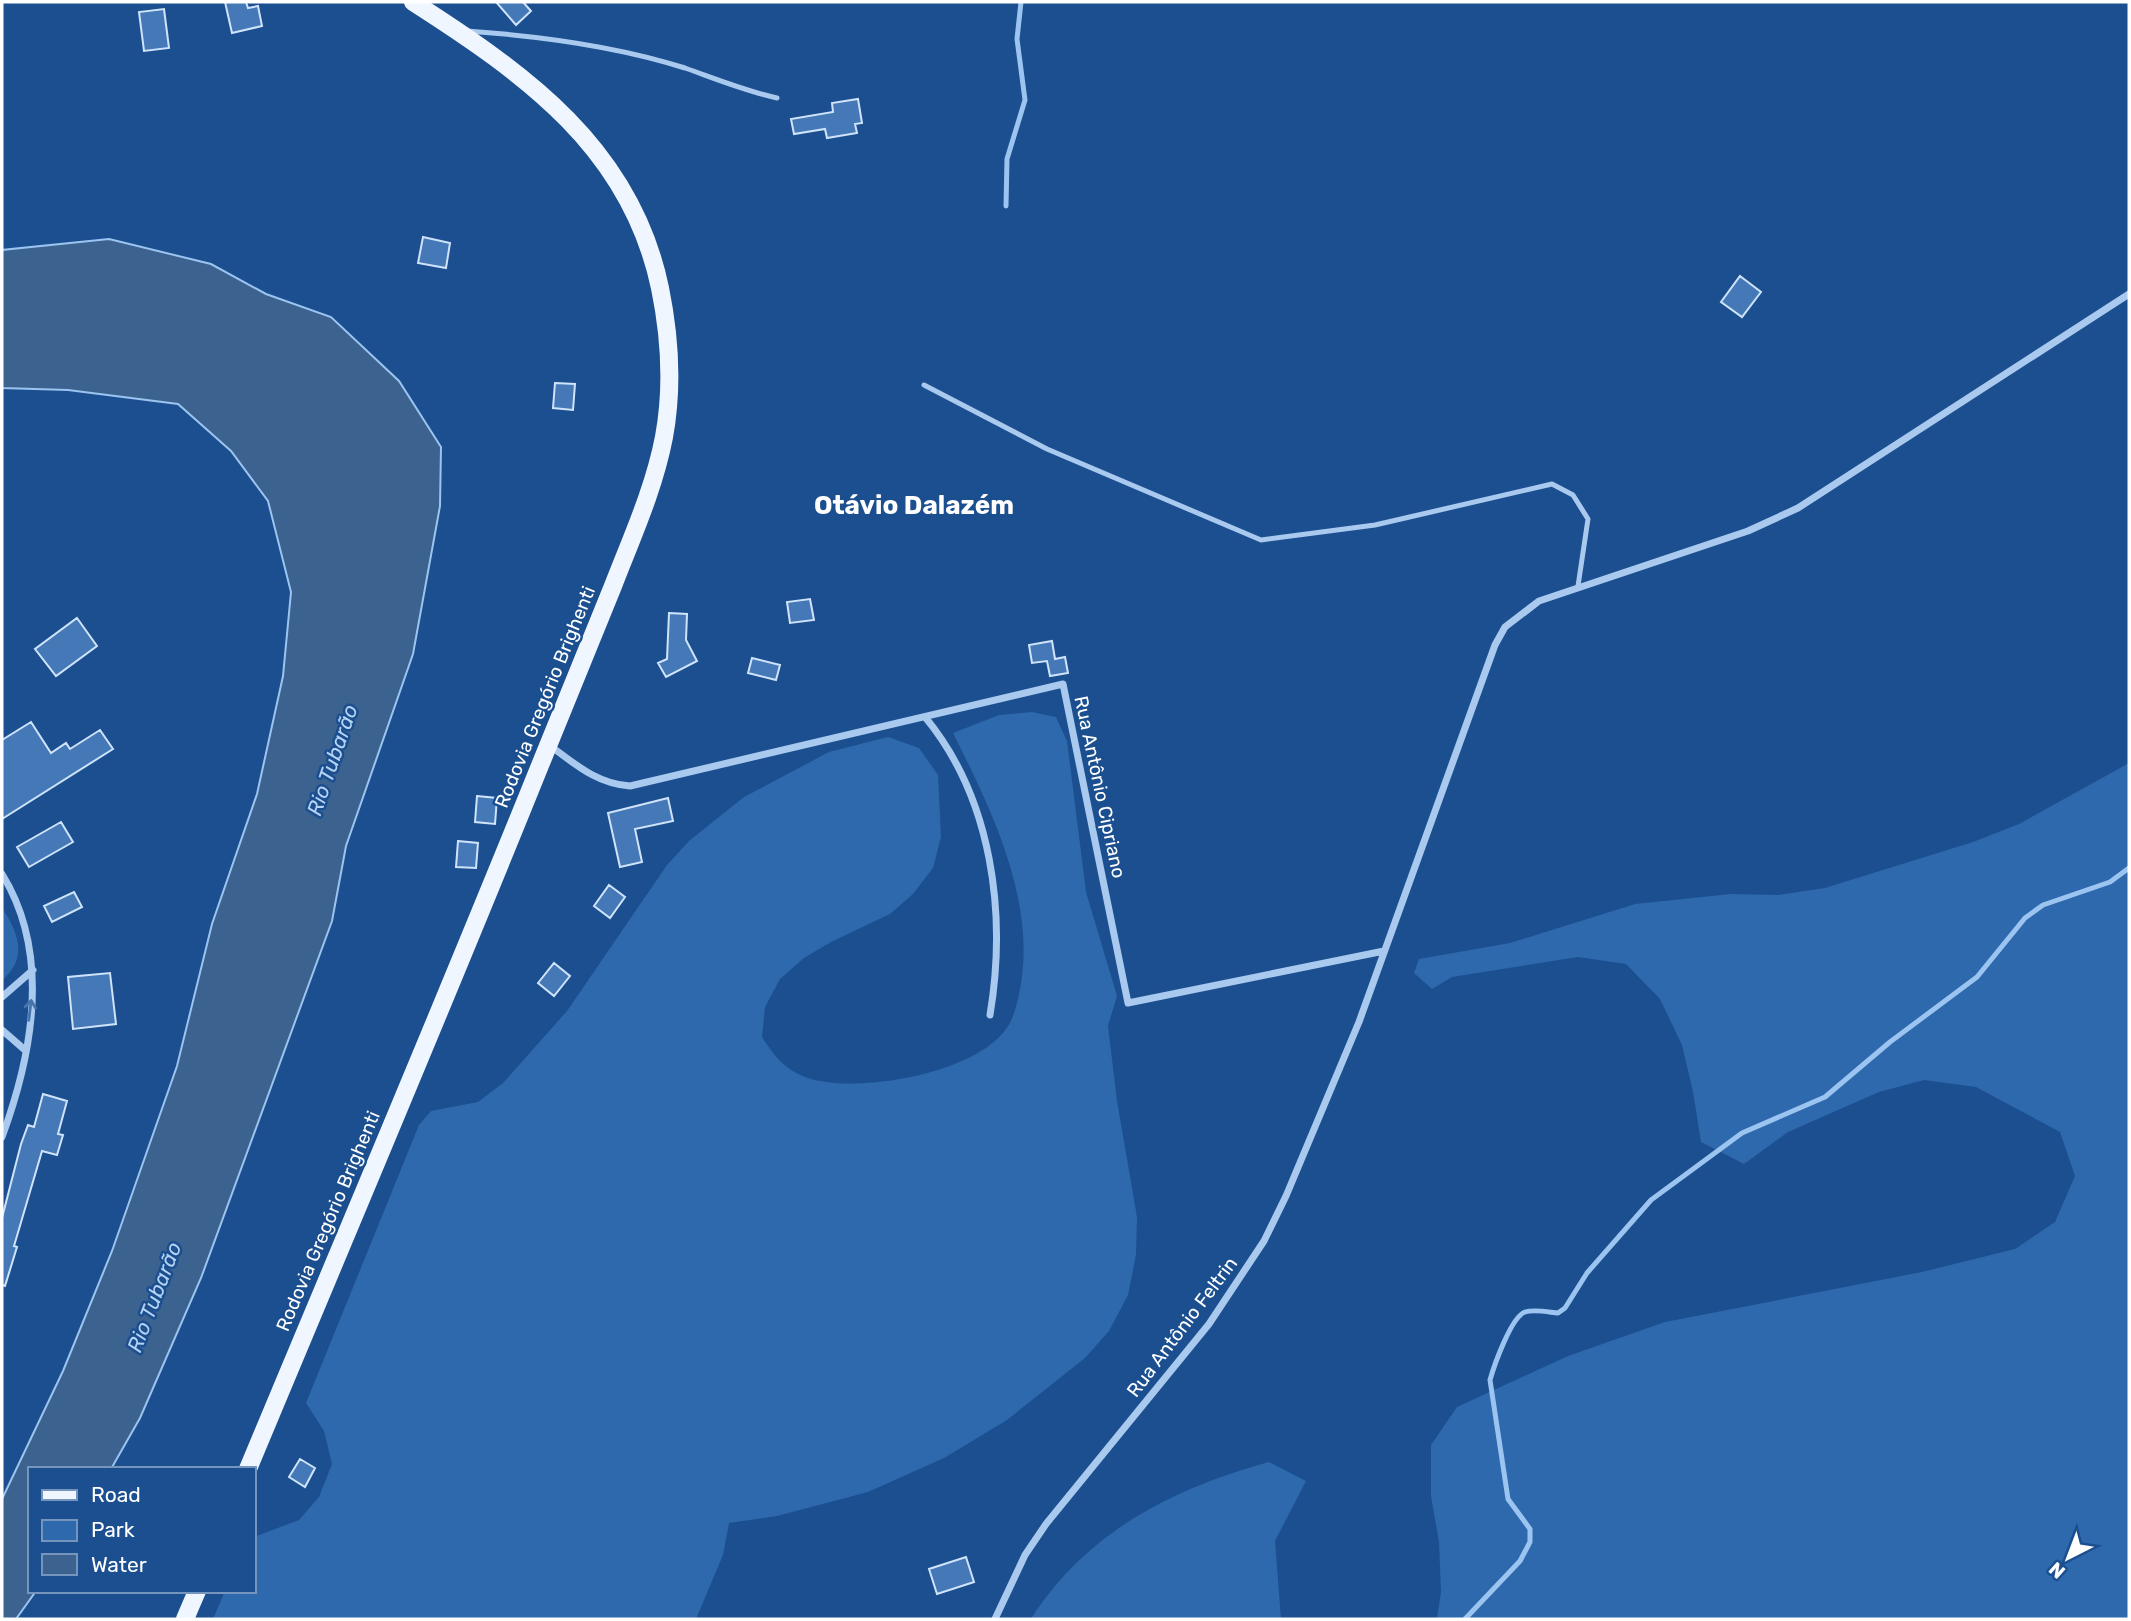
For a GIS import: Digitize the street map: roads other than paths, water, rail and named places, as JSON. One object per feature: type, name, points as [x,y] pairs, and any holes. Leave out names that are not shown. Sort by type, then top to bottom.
[{"type":"main road","name":"Rodovia Gregório Brighenti","points":[[249,1467],[549,745],[655,474],[668,400],[670,361],[666,319],[659,283],[631,206],[589,142],[539,89],[413,2]]},
{"type":"main road","points":[[185,1619],[196,1593]]},
{"type":"street","name":"Rua Antônio Feltrin","points":[[995,1619],[1025,1555],[1046,1524],[1209,1324],[1264,1241],[1286,1196],[1359,1022],[1494,645],[1504,627],[1539,601],[1748,531],[1798,509],[2129,294]]},
{"type":"street","name":"Rua Antônio Cipriano","points":[[549,745],[594,778],[612,785],[630,786],[1063,684],[1128,1003],[1384,951]]},
{"type":"street","points":[[925,717],[952,753],[990,854],[995,962],[990,1015]]},
{"type":"street","points":[[2,1136],[19,1082],[33,970],[24,921],[3,879]]},
{"type":"street","points":[[2,997],[33,970]]},
{"type":"street","points":[[2,1030],[25,1049]]},
{"type":"lane","points":[[457,30],[515,34],[631,54],[685,68],[743,91],[777,98]]},
{"type":"lane","points":[[924,384],[1047,449],[1261,540],[1375,525],[1552,484],[1573,495],[1588,519],[1578,586]]},
{"type":"water","name":"Rio Tubarão","points":[[109,239],[211,264],[266,294],[331,317],[399,381],[441,447],[440,506],[413,654],[346,846],[332,921],[201,1278],[140,1418],[112,1467],[28,1467],[28,1593],[35,1593],[16,1619],[2,1619],[2,1499],[63,1371],[112,1251],[177,1066],[212,924],[257,794],[283,676],[291,592],[268,501],[231,451],[178,404],[68,390],[2,388],[2,250]]},
{"type":"waterway","points":[[1006,206],[1007,159],[1025,100],[1017,39],[1021,2]]},
{"type":"waterway","points":[[1465,1619],[1520,1561],[1530,1542],[1530,1529],[1508,1499],[1490,1380],[1504,1343],[1520,1316],[1533,1311],[1558,1313],[1565,1308],[1587,1273],[1651,1200],[1742,1133],[1825,1097],[1890,1042],[1977,977],[2025,918],[2043,905],[2110,882],[2129,868]]},
{"type":"district","name":"Otávio Dalazém","points":[[914,505]]}]
